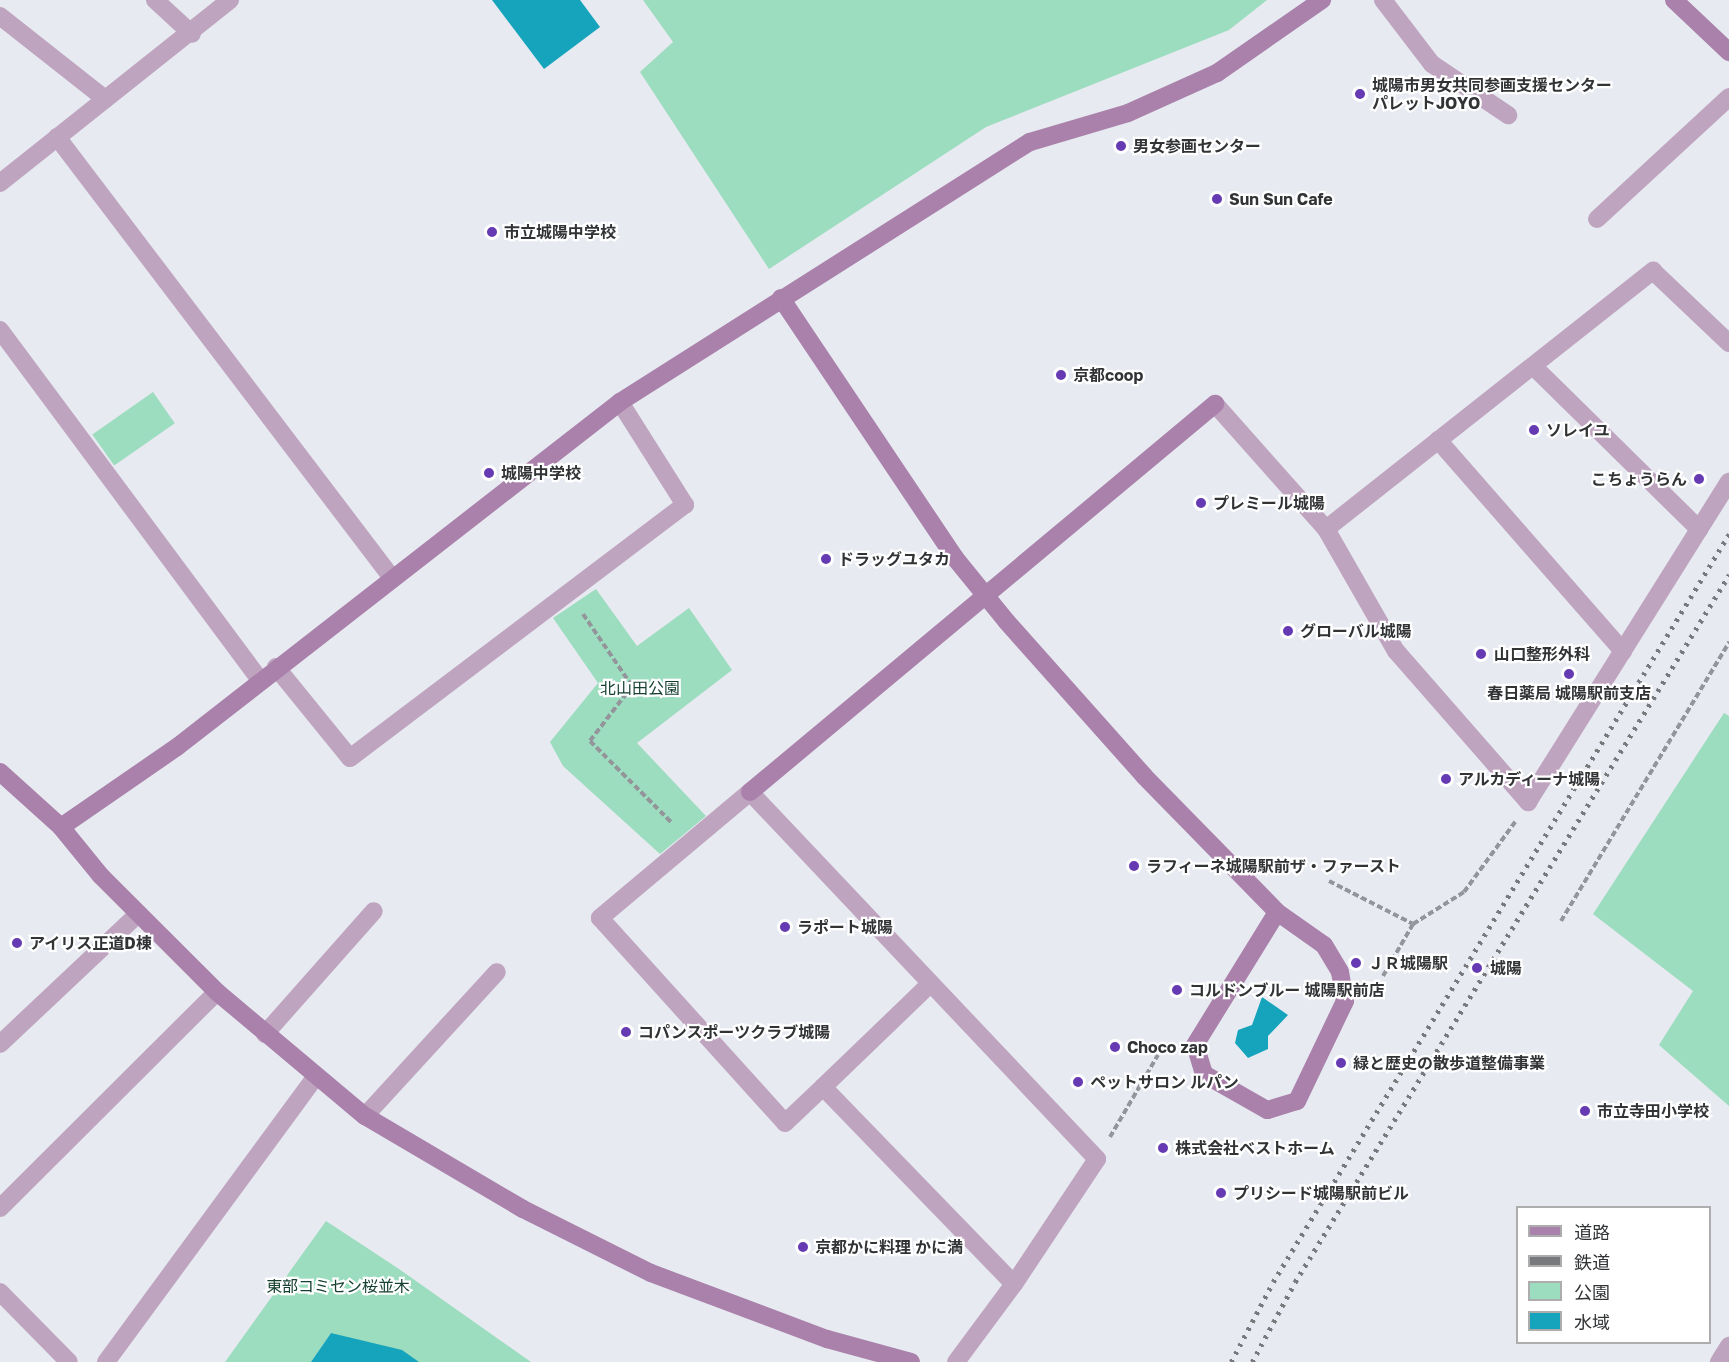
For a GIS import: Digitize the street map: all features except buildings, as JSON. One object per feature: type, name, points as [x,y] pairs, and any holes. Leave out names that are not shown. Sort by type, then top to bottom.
[{"type":"street","points":[[155,0],[192,34]]},
{"type":"street","points":[[0,183],[105,99],[192,34],[230,0]]},
{"type":"street","points":[[61,827],[177,747],[259,680],[620,402],[1030,142],[1128,113],[1217,73],[1322,0]]},
{"type":"street","points":[[1383,0],[1432,64],[1508,115]]},
{"type":"street","points":[[1674,0],[1729,52]]},
{"type":"street","points":[[0,15],[105,99]]},
{"type":"street","points":[[1597,219],[1729,97]]},
{"type":"street","points":[[57,137],[392,578]]},
{"type":"street","points":[[1326,529],[1653,271],[1729,343]]},
{"type":"street","points":[[781,298],[985,594],[1144,776],[1277,912],[1324,945],[1340,972],[1345,1001],[1297,1101],[1267,1110],[1203,1074],[1196,1045],[1277,912]]},
{"type":"street","points":[[0,330],[259,680]]},
{"type":"street","points":[[1533,366],[1699,529]]},
{"type":"street","points":[[276,667],[350,758],[686,505],[620,402]]},
{"type":"street","points":[[929,985],[785,1123],[600,918],[1215,404],[1326,529],[1396,651],[1528,802],[1729,482]]},
{"type":"street","points":[[1438,440],[1623,651]]},
{"type":"street","points":[[0,772],[61,827],[138,914],[217,992],[315,1078],[364,1116],[523,1209],[651,1273],[827,1340],[911,1362]]},
{"type":"street","points":[[750,792],[929,985],[1097,1160],[1014,1284],[956,1362]]},
{"type":"street","points":[[265,1034],[374,911]]},
{"type":"street","points":[[0,1044],[138,914]]},
{"type":"street","points":[[364,1116],[497,972]]},
{"type":"street","points":[[0,1208],[217,992]]},
{"type":"street","points":[[106,1362],[315,1078]]},
{"type":"street","points":[[823,1087],[1014,1284]]},
{"type":"street","points":[[0,1292],[69,1362]]},
{"type":"street","points":[[1719,1362],[1729,1346]]},
{"type":"path","points":[[569,593],[632,686],[590,741],[690,842]]},
{"type":"path","points":[[1561,921],[1729,642]]},
{"type":"path","points":[[1383,976],[1413,924],[1464,892],[1528,802]]},
{"type":"path","points":[[1329,881],[1413,924]]},
{"type":"path","points":[[1097,1160],[1158,1055]]},
{"type":"green space","points":[[643,0],[1267,0],[1229,30],[986,127],[769,269],[640,72],[673,42]]},
{"type":"green space","points":[[153,392],[175,423],[114,466],[92,434]]},
{"type":"green space","name":"北山田公園","points":[[596,589],[637,646],[689,608],[732,670],[637,743],[706,816],[660,854],[563,766],[550,742],[598,683],[553,618]]},
{"type":"green space","points":[[1724,713],[1729,716],[1729,1106],[1659,1045],[1693,991],[1593,914]]},
{"type":"green space","name":"東部コミセン桜並木","points":[[326,1221],[399,1269],[531,1362],[419,1362],[331,1333],[311,1362],[225,1362]]},
{"type":"water","points":[[492,0],[580,0],[600,27],[544,69]]},
{"type":"water","points":[[1262,997],[1288,1015],[1268,1036],[1268,1049],[1248,1058],[1235,1043],[1238,1030],[1252,1025]]},
{"type":"water","points":[[331,1333],[402,1350],[419,1362],[311,1362]]},
{"type":"railway","points":[[1231,1362],[1273,1282],[1729,534]]},
{"type":"railway","points":[[1252,1362],[1295,1282],[1729,575]]},
{"type":"place","name":"城陽市男女共同参画支援センター パレットJOYO","points":[[1360,94]]},
{"type":"place","name":"男女参画センター","points":[[1121,146]]},
{"type":"place","name":"Sun Sun Cafe","points":[[1217,199]]},
{"type":"place","name":"市立城陽中学校","points":[[492,232]]},
{"type":"place","name":"京都coop","points":[[1061,375]]},
{"type":"place","name":"ソレイユ","points":[[1534,430]]},
{"type":"place","name":"城陽中学校","points":[[489,473]]},
{"type":"place","name":"こちょうらん","points":[[1699,479]]},
{"type":"place","name":"プレミール城陽","points":[[1201,503]]},
{"type":"place","name":"ドラッグユタカ","points":[[826,559]]},
{"type":"place","name":"グローバル城陽","points":[[1288,631]]},
{"type":"place","name":"山口整形外科","points":[[1481,654]]},
{"type":"place","name":"春日薬局 城陽駅前支店","points":[[1569,674]]},
{"type":"place","name":"アルカディーナ城陽","points":[[1446,779]]},
{"type":"place","name":"ラフィーネ城陽駅前ザ・ファースト","points":[[1134,866]]},
{"type":"place","name":"ラポート城陽","points":[[785,927]]},
{"type":"place","name":"アイリス正道D棟","points":[[17,943]]},
{"type":"place","name":"ＪＲ城陽駅","points":[[1356,963]]},
{"type":"place","name":"城陽","points":[[1477,968]]},
{"type":"place","name":"コルドンブルー 城陽駅前店","points":[[1177,990]]},
{"type":"place","name":"コパンスポーツクラブ城陽","points":[[626,1032]]},
{"type":"place","name":"Choco zap","points":[[1115,1047]]},
{"type":"place","name":"緑と歴史の散歩道整備事業","points":[[1341,1063]]},
{"type":"place","name":"ペットサロン ルパン","points":[[1078,1082]]},
{"type":"place","name":"市立寺田小学校","points":[[1585,1111]]},
{"type":"place","name":"株式会社ベストホーム","points":[[1163,1148]]},
{"type":"place","name":"プリシード城陽駅前ビル","points":[[1221,1193]]},
{"type":"place","name":"京都かに料理 かに満","points":[[803,1247]]}]
